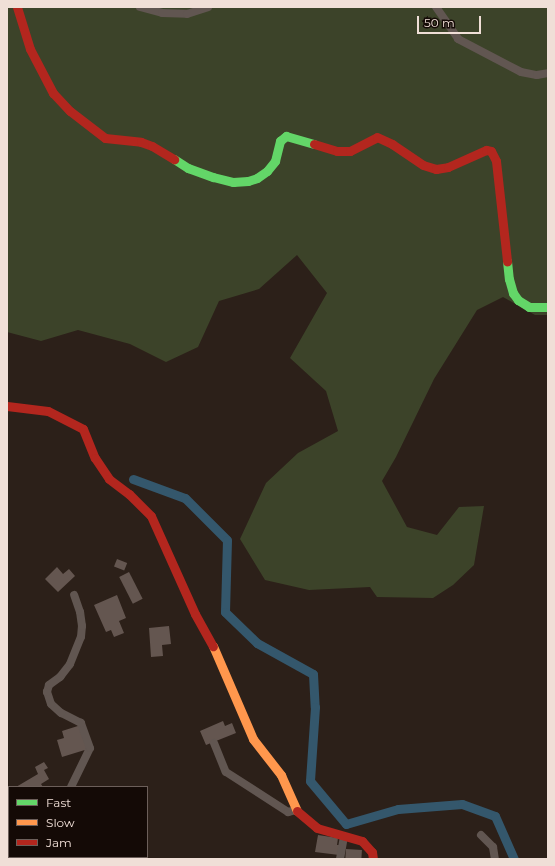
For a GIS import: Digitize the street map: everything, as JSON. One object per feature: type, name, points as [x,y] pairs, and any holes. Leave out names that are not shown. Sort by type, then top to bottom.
[{"type":"street","points":[[17,7],[30,49],[53,93],[70,112],[105,138],[147,144],[188,168],[213,177],[233,182],[248,181],[257,178],[275,161],[280,141],[286,136],[338,151],[350,151],[377,137],[392,144],[423,164],[436,169],[448,167],[486,150],[491,151],[496,162],[503,212],[508,279],[513,293],[518,300],[529,307],[548,306]]},
{"type":"street","points":[[140,7],[162,13],[187,14],[208,7]]},
{"type":"street","points":[[436,7],[458,39],[521,72],[537,75],[548,73]]},
{"type":"street","points":[[7,406],[48,411],[83,429],[95,458],[109,479],[129,494],[151,516],[195,614],[217,653],[253,739],[281,775],[296,810],[317,828],[362,840],[372,852],[373,859]]},
{"type":"street","points":[[71,786],[90,748],[81,723],[61,713],[51,704],[47,692],[49,685],[60,677],[70,664],[81,637],[82,626],[80,612],[74,595]]},
{"type":"street","points":[[214,743],[226,772],[288,812],[296,810]]},
{"type":"street","points":[[481,835],[493,847],[495,859]]},
{"type":"street","points":[[340,859],[344,836]]},
{"type":"green space","points":[[7,7],[548,7],[548,315],[535,315],[503,297],[477,310],[434,379],[396,457],[382,481],[407,527],[437,535],[459,507],[484,506],[474,565],[453,585],[433,598],[377,597],[370,587],[309,590],[265,580],[240,539],[266,483],[298,453],[338,431],[326,391],[290,358],[327,293],[297,255],[259,289],[219,301],[198,347],[166,362],[130,344],[78,330],[41,341],[7,332]]},
{"type":"building","points":[[117,559],[127,563],[124,571],[114,566]]},
{"type":"building","points":[[57,567],[63,574],[69,569],[75,576],[58,592],[45,579]]},
{"type":"building","points":[[129,572],[143,599],[133,604],[119,577]]},
{"type":"building","points":[[117,595],[126,618],[119,621],[124,633],[114,637],[111,630],[106,632],[94,605]]},
{"type":"building","points":[[169,626],[171,644],[162,645],[163,656],[151,657],[149,628]]},
{"type":"building","points":[[223,721],[225,726],[232,723],[236,733],[206,745],[200,731]]},
{"type":"building","points":[[81,725],[88,749],[62,757],[57,740],[64,738],[62,731]]},
{"type":"building","points":[[44,762],[48,768],[44,770],[49,779],[41,784],[42,786],[18,786],[38,774],[35,767]]},
{"type":"building","points":[[318,835],[338,838],[337,845],[341,845],[339,855],[315,852]]},
{"type":"building","points":[[346,849],[362,850],[361,859],[345,859]]},
{"type":"waterway","points":[[133,479],[185,498],[227,540],[225,612],[257,643],[313,674],[315,707],[310,781],[346,824],[398,809],[462,804],[495,816],[514,859]]},
{"type":"traffic: fast","points":[[174,159],[188,168],[213,177],[233,182],[248,181],[257,178],[267,171],[275,161],[280,141],[286,136],[314,144]]},
{"type":"traffic: fast","points":[[507,261],[509,279],[513,293],[518,300],[529,307],[548,307]]},
{"type":"traffic: slow","points":[[213,646],[253,739],[281,775],[297,811]]},
{"type":"traffic: jam","points":[[17,7],[30,49],[53,93],[70,111],[105,138],[141,142],[152,146],[174,159]]},
{"type":"traffic: jam","points":[[314,144],[337,151],[350,151],[377,137],[392,144],[423,165],[436,169],[448,167],[486,150],[491,151],[496,161],[507,261]]},
{"type":"traffic: jam","points":[[7,406],[48,411],[83,429],[95,458],[109,479],[129,494],[151,516],[195,614],[213,646]]},
{"type":"traffic: jam","points":[[297,811],[317,828],[362,841],[372,852],[373,859]]}]
